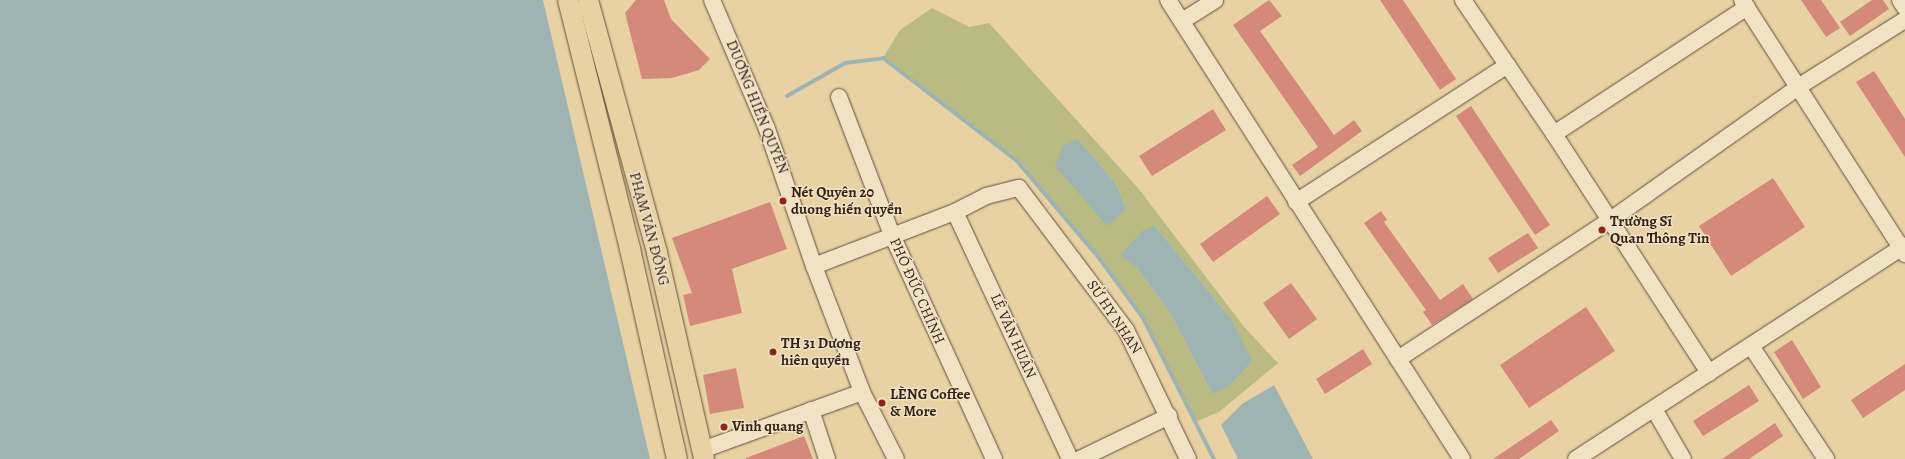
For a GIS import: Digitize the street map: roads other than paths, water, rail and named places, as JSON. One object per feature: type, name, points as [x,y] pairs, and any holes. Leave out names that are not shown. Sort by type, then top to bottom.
[{"type":"main road","name":"PHẠM VĂN ĐỒNG","points":[[568,0],[630,249],[677,459]]},
{"type":"main road","name":"PHẠM VĂN ĐỒNG","points":[[588,0],[657,253],[703,454]]},
{"type":"street","name":"DUƠNG HIẾN QUYỀN","points":[[712,0],[770,136],[814,266],[862,392],[896,459]]},
{"type":"street","points":[[1168,0],[1462,459]]},
{"type":"street","points":[[1182,21],[1215,0]]},
{"type":"street","points":[[1463,0],[1554,134],[1709,373]]},
{"type":"street","points":[[1900,0],[1905,8]]},
{"type":"street","points":[[1554,134],[1744,3],[1904,249],[1576,459]]},
{"type":"street","points":[[1398,359],[1609,221],[1798,87],[1905,20]]},
{"type":"street","points":[[1296,202],[1508,65]]},
{"type":"street","name":"PHÓ ĐỨC CHÍNH","points":[[839,97],[892,235],[994,459]]},
{"type":"street","name":"SỬ HY NHAN","points":[[956,212],[986,196],[1019,188],[1126,330],[1169,416],[1188,459]]},
{"type":"street","points":[[814,266],[892,235],[956,212]]},
{"type":"street","name":"LÊ VĂN HUÂN","points":[[956,212],[1070,459]]},
{"type":"street","points":[[1752,346],[1826,459]]},
{"type":"street","points":[[703,454],[811,410],[862,392]]},
{"type":"street","points":[[1654,409],[1683,459]]},
{"type":"street","points":[[811,410],[827,459]]},
{"type":"street","points":[[1080,459],[1169,416]]},
{"type":"water","points":[[0,0],[543,0],[650,459],[0,459]]},
{"type":"water","points":[[1078,139],[1116,184],[1126,209],[1107,226],[1055,166],[1063,146]]},
{"type":"water","points":[[1155,226],[1231,319],[1252,361],[1228,387],[1212,394],[1170,313],[1137,268],[1120,255],[1142,231]]},
{"type":"water","points":[[1274,385],[1313,459],[1238,459],[1221,425],[1242,404]]},
{"type":"waterway","points":[[787,96],[845,63],[883,58],[1017,161],[1099,258],[1143,318],[1214,459]]},
{"type":"place","name":"Nét Quyên 20 duong hiến quyền","points":[[783,201]]},
{"type":"place","name":"Trường Sĩ Quan Thông Tin","points":[[1602,230]]},
{"type":"place","name":"TH 31 Dương hiên quyền","points":[[773,352]]},
{"type":"place","name":"LÈNG Coffee & More","points":[[882,403]]},
{"type":"place","name":"Vinh quang","points":[[724,427]]}]
